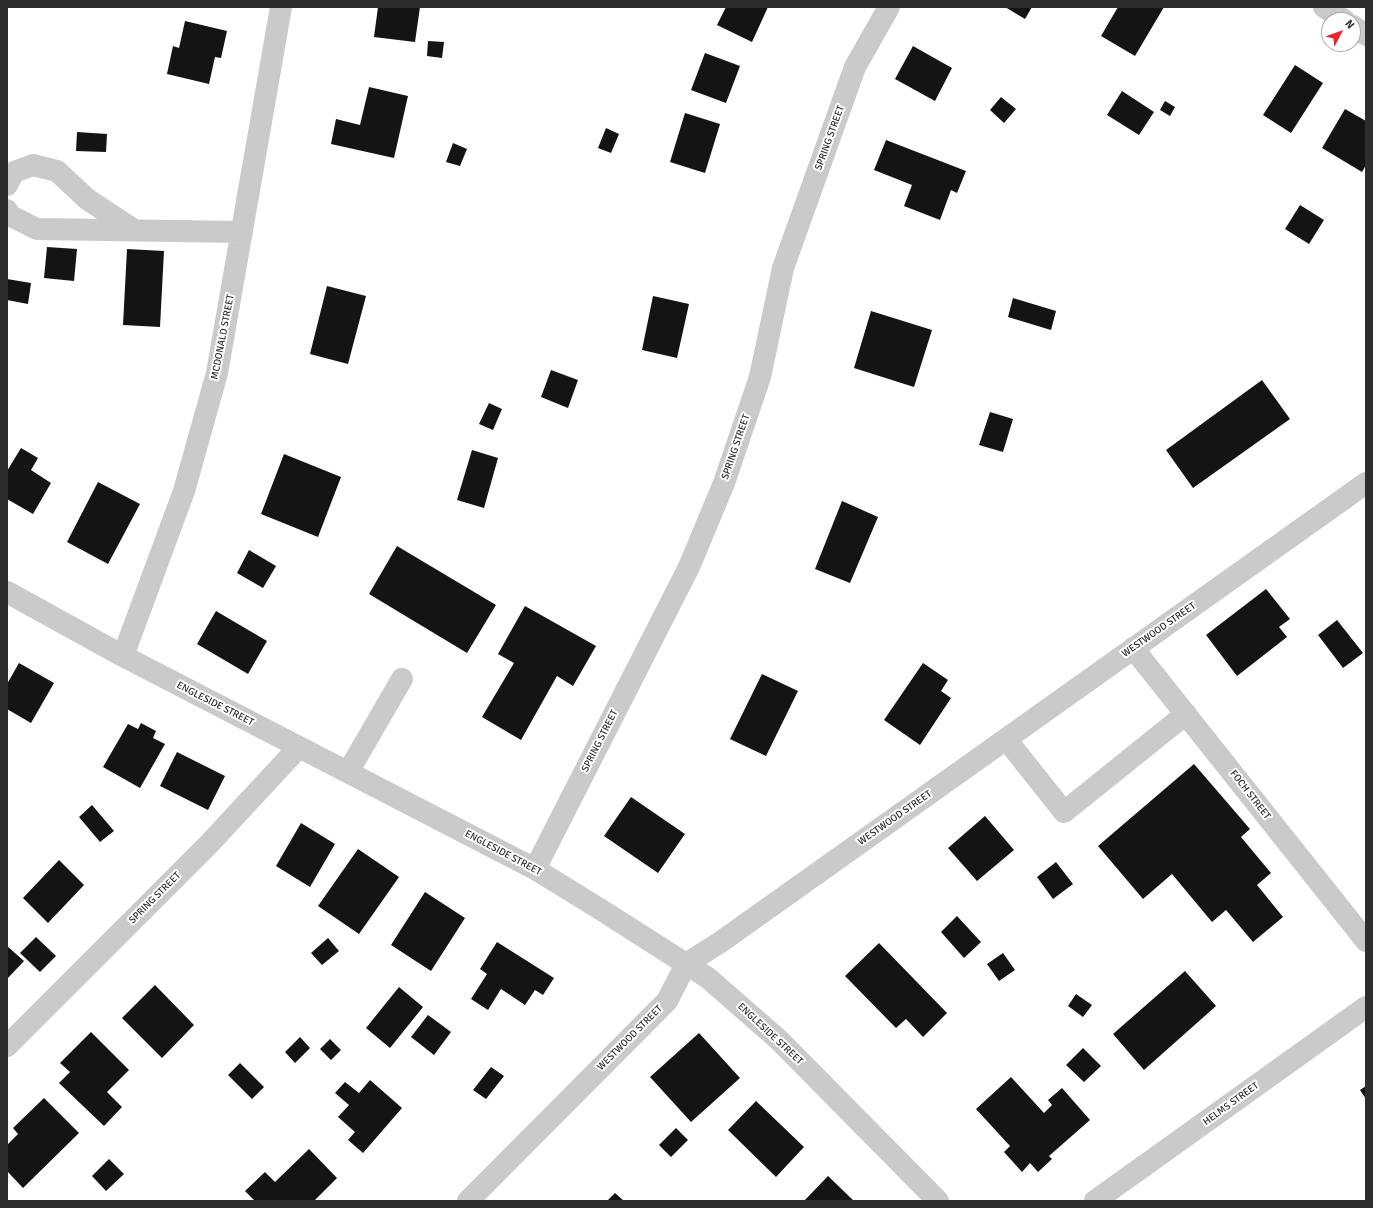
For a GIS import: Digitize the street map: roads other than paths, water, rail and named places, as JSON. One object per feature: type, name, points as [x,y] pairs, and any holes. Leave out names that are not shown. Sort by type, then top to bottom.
[{"type":"street","name":"MCDONALD STREET","points":[[123,656],[184,492],[217,373],[280,7]]},
{"type":"street","name":"SPRING STREET","points":[[535,869],[690,567],[724,483],[760,377],[783,268],[855,67],[889,7]]},
{"type":"street","points":[[7,185],[14,172],[33,165],[57,171],[87,198],[134,230]]},
{"type":"street","points":[[7,210],[9,216],[37,229],[242,232]]},
{"type":"street","name":"WESTWOOD STREET","points":[[468,1201],[667,1001],[686,964],[1366,483]]},
{"type":"street","name":"ENGLESIDE STREET","points":[[7,592],[123,656],[535,869],[708,978],[779,1040],[938,1201]]},
{"type":"street","name":"FOCH STREET","points":[[1133,648],[1366,941]]},
{"type":"street","points":[[348,772],[402,679]]},
{"type":"street","points":[[1006,739],[1064,812],[1186,714]]},
{"type":"street","name":"SPRING STREET","points":[[7,1046],[209,844],[298,747]]},
{"type":"street","name":"HELMS STREET","points":[[1096,1201],[1366,1007]]}]
